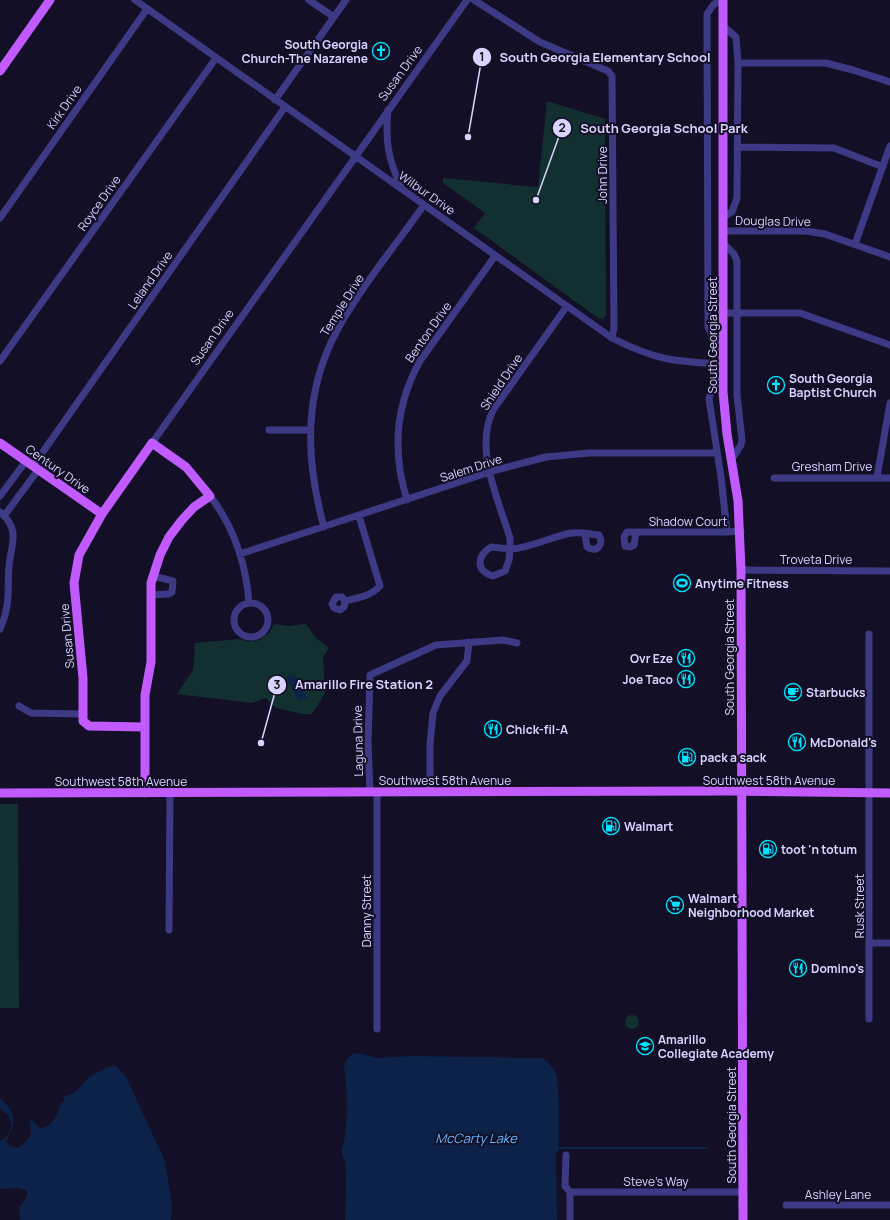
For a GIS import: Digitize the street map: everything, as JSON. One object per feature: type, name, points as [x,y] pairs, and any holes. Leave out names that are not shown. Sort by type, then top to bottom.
[{"type":"main road","points":[[0,71],[50,0]]},
{"type":"main road","name":"South Georgia Street","points":[[723,0],[723,380],[726,426],[732,459],[740,531],[741,570],[743,1220]]},
{"type":"main road","name":"Century Drive","points":[[0,443],[102,514]]},
{"type":"main road","points":[[145,792],[145,695],[152,662],[151,596],[153,576],[169,538],[194,507],[210,496],[186,467],[152,443]]},
{"type":"main road","name":"Susan Drive","points":[[83,718],[83,678],[74,583],[79,555],[102,514],[152,443]]},
{"type":"main road","points":[[83,718],[89,726],[144,727]]},
{"type":"main road","name":"Southwest 58th Avenue","points":[[0,793],[741,791],[890,793]]},
{"type":"street","name":"Wilbur Drive","points":[[135,0],[612,338],[640,352],[656,357],[690,363],[724,364]]},
{"type":"street","points":[[309,0],[334,17]]},
{"type":"street","points":[[275,100],[346,0]]},
{"type":"street","name":"Susan Drive","points":[[152,443],[467,0]]},
{"type":"street","name":"John Drive","points":[[474,0],[540,42],[608,71],[612,76],[614,328],[612,338]]},
{"type":"street","points":[[723,0],[714,4],[707,14],[708,327],[712,336],[723,342]]},
{"type":"street","name":"Kirk Drive","points":[[0,218],[147,9]]},
{"type":"street","points":[[723,26],[736,37],[738,63],[737,202],[732,212],[723,218]]},
{"type":"street","name":"Royce Drive","points":[[0,361],[216,58]]},
{"type":"street","points":[[738,63],[826,63],[854,70],[890,82]]},
{"type":"street","name":"Leland Drive","points":[[0,496],[32,466],[285,107]]},
{"type":"street","points":[[388,110],[386,145],[401,188]]},
{"type":"street","points":[[855,244],[890,146]]},
{"type":"street","points":[[738,147],[834,148],[883,167]]},
{"type":"street","name":"Temple Drive","points":[[324,526],[312,476],[310,430],[312,409],[320,371],[336,333],[349,310],[424,205]]},
{"type":"street","name":"Douglas Drive","points":[[723,231],[806,231],[825,234],[890,257]]},
{"type":"street","points":[[723,244],[734,254],[737,261],[737,395],[742,440],[741,445],[732,459]]},
{"type":"street","name":"Benton Drive","points":[[407,500],[399,470],[397,446],[400,414],[408,384],[420,361],[496,256]]},
{"type":"street","name":"Shield Drive","points":[[510,549],[510,538],[485,452],[485,440],[489,419],[493,410],[566,306]]},
{"type":"street","points":[[723,314],[800,314],[890,345]]},
{"type":"street","points":[[723,380],[713,384],[709,399],[727,532]]},
{"type":"street","points":[[877,477],[890,403]]},
{"type":"street","points":[[269,430],[310,430]]},
{"type":"street","name":"Salem Drive","points":[[240,554],[533,460],[589,453],[717,453]]},
{"type":"street","points":[[0,629],[8,608],[9,568],[13,540],[13,532],[10,523],[2,514],[32,466]]},
{"type":"street","name":"Gresham Drive","points":[[774,478],[890,478]]},
{"type":"street","points":[[210,496],[220,509],[232,533],[240,554],[247,580],[249,603]]},
{"type":"street","points":[[345,601],[375,592],[380,586],[359,516]]},
{"type":"street","name":"Shadow Court","points":[[636,532],[740,531]]},
{"type":"street","points":[[510,549],[509,560],[505,571],[493,576],[486,574],[481,568],[480,560],[483,552],[491,547],[510,549],[522,548],[570,533],[585,534]]},
{"type":"street","name":"Troveta Drive","points":[[741,570],[890,570]]},
{"type":"street","points":[[151,596],[168,594],[172,592],[174,586],[173,581],[153,576]]},
{"type":"street","points":[[249,603],[257,604],[263,608],[267,614],[268,621],[262,634],[248,638],[241,635],[236,629],[234,615],[243,605],[249,603]]},
{"type":"street","name":"Rusk Street","points":[[869,634],[869,1019]]},
{"type":"street","name":"Laguna Drive","points":[[374,792],[368,744],[370,675],[436,645],[502,640],[517,643]]},
{"type":"street","points":[[430,792],[430,744],[433,713],[440,696],[467,661],[470,642]]},
{"type":"street","points":[[19,706],[31,713],[83,718]]},
{"type":"street","points":[[170,792],[170,930]]},
{"type":"street","name":"Danny Street","points":[[374,792],[377,1029]]},
{"type":"street","points":[[870,943],[890,943]]},
{"type":"street","points":[[566,1155],[566,1186],[570,1192],[570,1220]]},
{"type":"street","name":"Steve's Way","points":[[570,1192],[743,1192]]},
{"type":"street","name":"Ashley Lane","points":[[786,1205],[890,1205]]},
{"type":"green space","points":[[547,101],[605,119],[606,315],[603,319],[598,318],[474,228],[485,213],[443,183],[443,178],[538,187]]},
{"type":"green space","points":[[274,624],[288,626],[306,624],[316,638],[329,648],[323,657],[325,693],[312,714],[303,714],[276,708],[266,698],[252,703],[177,694],[193,670],[195,643],[239,639],[249,642],[260,640],[269,633]]},
{"type":"green space","points":[[0,804],[18,804],[19,1008],[0,1008]]},
{"type":"green space","points":[[632,1015],[637,1017],[639,1022],[637,1027],[632,1029],[627,1027],[625,1022],[627,1017]]},
{"type":"water","points":[[294,674],[307,697],[299,701],[286,678]]},
{"type":"water","name":"McCarty Lake","points":[[357,1053],[377,1058],[411,1056],[542,1058],[548,1062],[555,1071],[558,1087],[559,1151],[556,1153],[557,1220],[345,1220],[345,1162],[341,1151],[344,1143],[346,1122],[346,1087],[344,1068],[348,1058]]},
{"type":"water","points":[[113,1065],[117,1067],[126,1077],[165,1161],[172,1207],[171,1220],[20,1220],[19,1209],[28,1194],[26,1190],[17,1188],[0,1189],[0,1142],[9,1134],[12,1124],[8,1115],[0,1109],[0,1098],[10,1109],[14,1118],[12,1129],[6,1141],[10,1146],[18,1148],[29,1138],[31,1133],[30,1118],[40,1128],[48,1126],[56,1118],[60,1105],[65,1100],[63,1096],[72,1094],[90,1077]]},
{"type":"waterway","points":[[556,1148],[707,1148]]},
{"type":"place","name":"South Georgia Church-The Nazarene","points":[[381,51]]},
{"type":"place","name":"South Georgia Elementary School","points":[[468,137]]},
{"type":"place","name":"South Georgia School Park","points":[[536,200]]},
{"type":"place","name":"South Georgia Baptist Church","points":[[776,385]]},
{"type":"place","name":"Anytime Fitness","points":[[682,583]]},
{"type":"place","name":"Ovr Eze","points":[[686,658]]},
{"type":"place","name":"Joe Taco","points":[[686,679]]},
{"type":"place","name":"Starbucks","points":[[793,692]]},
{"type":"place","name":"Chick-fil-A","points":[[493,729]]},
{"type":"place","name":"McDonald's","points":[[797,742]]},
{"type":"place","name":"Amarillo Fire Station 2","points":[[261,743]]},
{"type":"place","name":"pack a sack","points":[[687,757]]},
{"type":"place","name":"Walmart","points":[[611,826]]},
{"type":"place","name":"toot 'n totum","points":[[768,849]]},
{"type":"place","name":"Walmart Neighborhood Market","points":[[675,905]]},
{"type":"place","name":"Domino's","points":[[798,968]]},
{"type":"place","name":"Amarillo Collegiate Academy","points":[[645,1046]]}]
